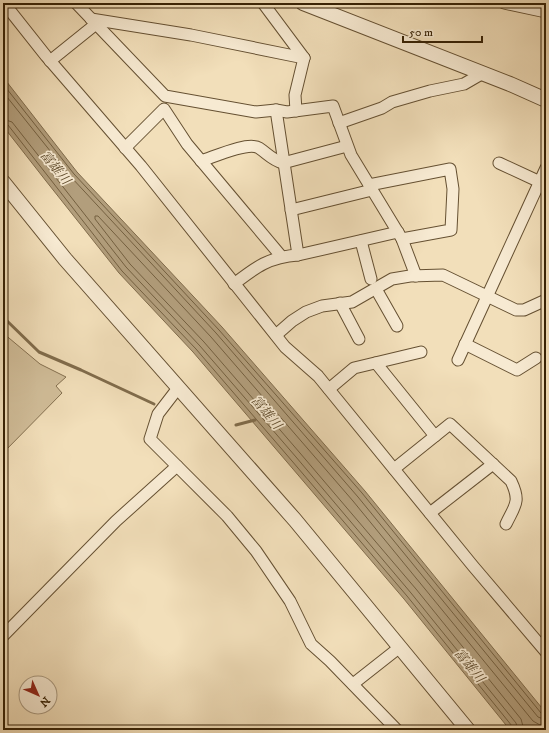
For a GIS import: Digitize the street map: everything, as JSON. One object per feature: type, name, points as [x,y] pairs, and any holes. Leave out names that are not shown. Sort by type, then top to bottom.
[{"type":"street","points":[[4,3],[50,61],[125,148],[285,347],[318,376],[394,470],[546,652]]},
{"type":"street","points":[[76,3],[165,96],[256,112],[276,110],[287,112],[333,106],[351,155],[400,236],[416,276]]},
{"type":"street","points":[[263,3],[304,58]]},
{"type":"street","points":[[303,3],[483,73],[546,100]]},
{"type":"street","points":[[504,3],[535,7],[546,12]]},
{"type":"street","points":[[50,61],[94,22],[191,35],[304,58]]},
{"type":"street","points":[[296,111],[295,95],[304,58]]},
{"type":"street","points":[[339,123],[382,108],[392,102],[430,91],[464,84],[483,73]]},
{"type":"street","points":[[125,148],[164,109],[187,144],[281,256]]},
{"type":"street","points":[[276,110],[298,255]]},
{"type":"street","points":[[201,161],[249,145],[258,147],[272,160],[283,163],[348,146]]},
{"type":"street","points":[[499,163],[540,182]]},
{"type":"street","points":[[458,360],[546,168]]},
{"type":"street","points":[[234,284],[263,263],[281,256],[298,255],[361,240],[451,230],[453,189],[450,169],[371,187],[291,210]]},
{"type":"street","points":[[3,182],[65,259],[295,520],[468,730]]},
{"type":"street","points":[[361,240],[373,284],[397,326]]},
{"type":"street","points":[[276,335],[292,321],[306,312],[322,306],[352,302],[373,284],[392,279],[443,275],[516,310],[524,310],[546,300]]},
{"type":"street","points":[[340,303],[359,339]]},
{"type":"street","points":[[465,344],[517,370],[536,358]]},
{"type":"street","points":[[329,389],[354,368],[421,352]]},
{"type":"street","points":[[376,363],[435,436]]},
{"type":"street","points":[[178,388],[158,414],[150,439],[228,516],[256,551],[290,601],[311,644],[353,684],[397,730]]},
{"type":"street","points":[[394,470],[450,424],[511,481],[517,493],[517,500],[506,524]]},
{"type":"street","points":[[430,513],[493,464]]},
{"type":"street","points":[[3,636],[116,521],[177,466]]},
{"type":"street","points":[[353,684],[400,647]]},
{"type":"shaded area","points":[[3,333],[40,364],[66,377],[56,386],[62,393],[3,453]]},
{"type":"water","name":"富雄川","points":[[3,77],[77,172],[222,327],[365,491],[546,713],[546,730],[510,730],[404,599],[193,352],[119,273],[3,126]]},
{"type":"waterway","points":[[3,317],[39,352],[154,404]]},
{"type":"waterway","name":"富雄川","points":[[236,425],[255,420]]}]
